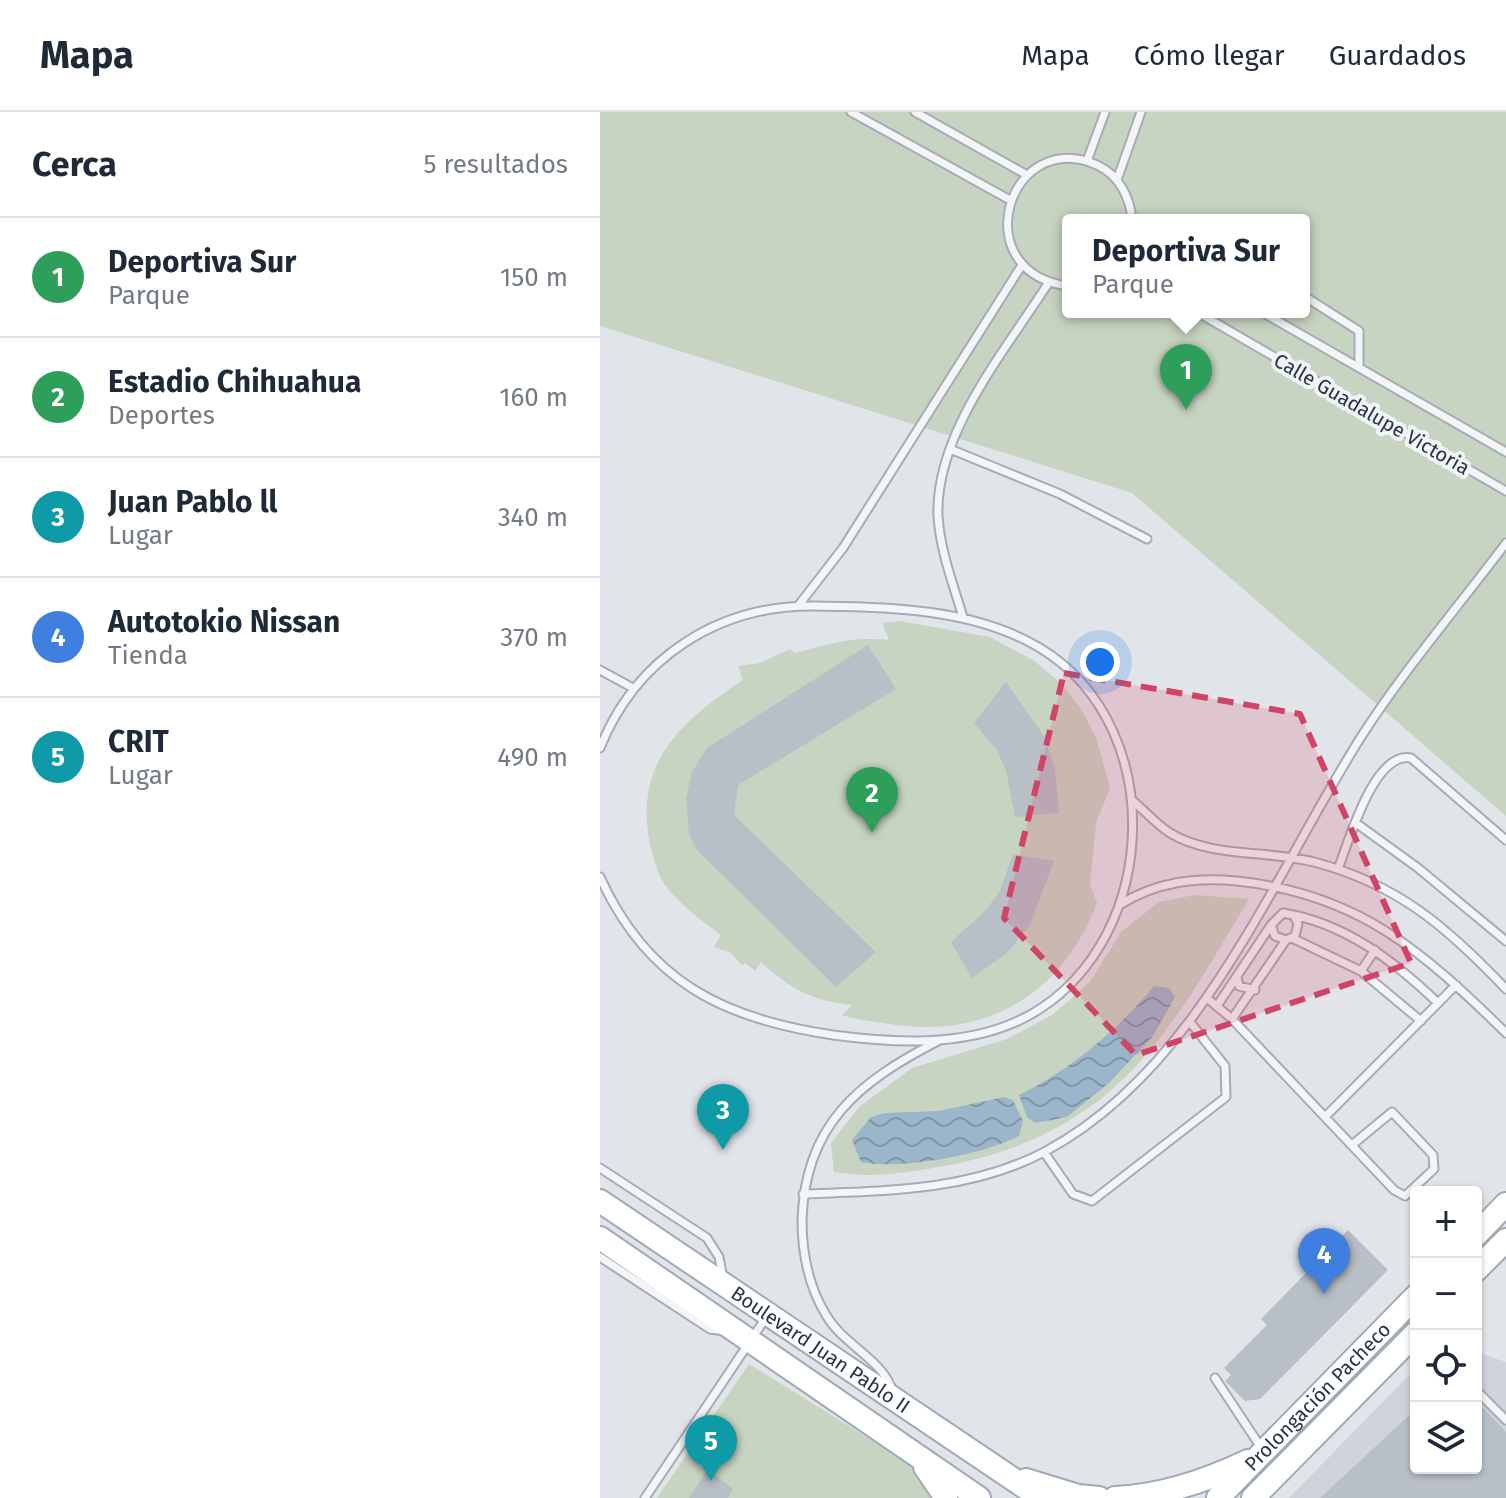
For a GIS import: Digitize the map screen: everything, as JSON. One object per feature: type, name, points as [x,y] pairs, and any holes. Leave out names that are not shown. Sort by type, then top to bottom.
[{"type":"main road","name":"Boulevard Juan Pablo II","points":[[600,1201],[1041,1498]]},
{"type":"main road","points":[[1482,1229],[1506,1204]]},
{"type":"main road","name":"Boulevard Juan Pablo II","points":[[600,1238],[979,1498]]},
{"type":"main road","points":[[1482,1264],[1506,1240]]},
{"type":"main road","name":"Prolongación Pacheco","points":[[1218,1498],[1410,1302]]},
{"type":"main road","name":"Prolongación Pacheco","points":[[1253,1498],[1410,1339]]},
{"type":"main road","points":[[874,1424],[893,1400]]},
{"type":"main road","points":[[915,1453],[946,1498]]},
{"type":"main road","points":[[1115,1498],[1142,1497],[1193,1483],[1260,1454]]},
{"type":"main road","points":[[1005,1472],[1066,1493],[1099,1498]]},
{"type":"lane","points":[[851,112],[1010,200]]},
{"type":"lane","points":[[915,112],[1027,175]]},
{"type":"lane","points":[[1087,161],[1105,112]]},
{"type":"lane","points":[[1117,180],[1141,112]]},
{"type":"lane","points":[[1062,285],[1049,282],[1022,265],[1010,245],[1006,221],[1010,200],[1027,175],[1055,160],[1087,161],[1117,180],[1129,201],[1131,214]]},
{"type":"lane","points":[[798,606],[843,548],[1022,265]]},
{"type":"lane","points":[[963,617],[944,553],[938,517],[939,488],[958,427],[1049,282]]},
{"type":"lane","points":[[1310,300],[1359,331],[1359,365]]},
{"type":"lane","name":"Calle Guadalupe Victoria","points":[[1207,318],[1506,491]]},
{"type":"lane","name":"Calle Guadalupe Victoria","points":[[1273,318],[1506,452]]},
{"type":"lane","points":[[950,449],[1074,500],[1147,539]]},
{"type":"lane","points":[[803,1194],[952,1184],[1044,1152],[1120,1097],[1149,1071],[1207,998],[1363,734],[1506,543]]},
{"type":"lane","points":[[600,748],[610,724],[633,688],[674,648],[703,630],[756,612],[798,606],[963,617],[1011,632],[1042,649],[1086,689],[1115,737],[1133,801],[1130,864],[1121,904],[1087,962],[1049,1002],[995,1031],[939,1040],[876,1039],[795,1029],[722,1006],[689,988],[657,964],[633,936],[600,877]]},
{"type":"lane","points":[[600,670],[633,688]]},
{"type":"lane","points":[[1338,869],[1369,791],[1389,762],[1401,756],[1411,758],[1506,840]]},
{"type":"lane","points":[[1133,801],[1171,833],[1197,844],[1289,856],[1338,869],[1398,895],[1429,915],[1506,989]]},
{"type":"lane","points":[[1356,823],[1418,868],[1506,941]]},
{"type":"lane","points":[[1121,904],[1143,890],[1166,884],[1225,880],[1273,885],[1318,896],[1363,916],[1400,939],[1456,985],[1506,1033]]},
{"type":"lane","points":[[1217,1006],[1277,915],[1324,924],[1375,950],[1396,964],[1438,1003]]},
{"type":"lane","points":[[1232,1019],[1298,928],[1294,916]]},
{"type":"lane","points":[[1271,925],[1275,936],[1289,939],[1361,971],[1421,1021]]},
{"type":"lane","points":[[1361,971],[1375,950]]},
{"type":"lane","points":[[1237,976],[1239,986],[1255,990]]},
{"type":"lane","points":[[1325,1117],[1456,985]]},
{"type":"lane","points":[[1207,998],[1232,1019],[1325,1117],[1399,1194],[1405,1196],[1434,1169],[1433,1155],[1399,1115],[1392,1112],[1352,1145]]},
{"type":"lane","points":[[1044,1152],[1073,1194],[1092,1201],[1226,1097],[1225,1066],[1190,1022]]},
{"type":"lane","points":[[893,1400],[887,1374],[841,1334],[827,1317],[813,1288],[802,1232],[803,1194],[808,1166],[819,1142],[852,1097],[873,1078],[939,1040]]},
{"type":"lane","points":[[600,1168],[707,1238],[719,1257],[724,1284]]},
{"type":"lane","points":[[600,1257],[710,1329],[742,1334]]},
{"type":"lane","points":[[645,1498],[742,1334],[768,1314]]},
{"type":"lane","points":[[1215,1378],[1260,1454]]},
{"type":"lane","points":[[1482,1396],[1506,1420]]},
{"type":"highlighted area","points":[[1064,673],[1300,714],[1411,963],[1136,1055],[1004,918]]},
{"type":"shaded area","points":[[1482,1354],[1506,1362],[1506,1498],[1289,1498],[1410,1374],[1410,1474],[1482,1474]]},
{"type":"green space","points":[[600,112],[1506,112],[1506,816],[1132,493],[600,326]]},
{"type":"green space","points":[[899,621],[990,637],[1033,660],[1061,683],[1081,709],[1096,737],[1110,788],[1096,823],[1090,885],[1097,903],[1082,935],[1064,962],[1043,984],[1019,1002],[963,1024],[930,1027],[896,1025],[848,1017],[842,1015],[852,1005],[803,992],[782,980],[761,962],[755,971],[745,963],[742,965],[731,953],[714,947],[721,935],[684,906],[665,885],[649,839],[649,787],[657,765],[683,727],[743,680],[738,666],[760,663],[790,649],[795,653],[852,640],[889,640],[882,623]]},
{"type":"green space","points":[[1194,895],[1249,899],[1192,993],[1163,1034],[1132,1070],[1097,1102],[1056,1128],[1008,1149],[950,1165],[878,1175],[834,1172],[831,1143],[859,1107],[912,1068],[1007,1039],[1052,1015],[1090,982],[1121,932],[1159,902]]},
{"type":"green space","points":[[749,1364],[910,1464],[934,1498],[657,1498]]},
{"type":"water","points":[[1154,986],[1169,988],[1175,997],[1153,1036],[1110,1082],[1067,1117],[1036,1123],[1027,1117],[1019,1095],[1057,1074],[1092,1048]]},
{"type":"water","points":[[1004,1097],[1013,1100],[1023,1121],[1019,1136],[964,1155],[898,1164],[861,1162],[852,1140],[871,1117],[885,1113],[939,1111]]},
{"type":"building","points":[[868,645],[896,689],[738,785],[734,815],[876,952],[836,987],[697,850],[689,835],[686,798],[692,772],[707,748]]},
{"type":"building","points":[[1006,682],[1044,736],[1055,769],[1059,813],[1015,817],[1006,770],[996,749],[974,723]]},
{"type":"building","points":[[1013,854],[1054,861],[1030,925],[1007,953],[972,978],[951,942],[985,911],[1000,891]]},
{"type":"building","points":[[1348,1230],[1388,1270],[1260,1399],[1245,1401],[1225,1381],[1231,1375],[1224,1368],[1267,1325],[1261,1319]]},
{"type":"building","points":[[1482,1406],[1506,1432],[1506,1498],[1320,1498],[1410,1415],[1410,1474],[1482,1474]]},
{"type":"building","points":[[708,1469],[733,1489],[728,1498],[689,1498]]},
{"type":"place","name":"Deportiva Sur","points":[[1186,410]]},
{"type":"place","name":"Estadio Chihuahua","points":[[872,833]]},
{"type":"place","name":"Juan Pablo ll","points":[[723,1150]]},
{"type":"place","name":"Autotokio Nissan","points":[[1324,1294]]},
{"type":"place","name":"CRIT","points":[[711,1481]]}]
